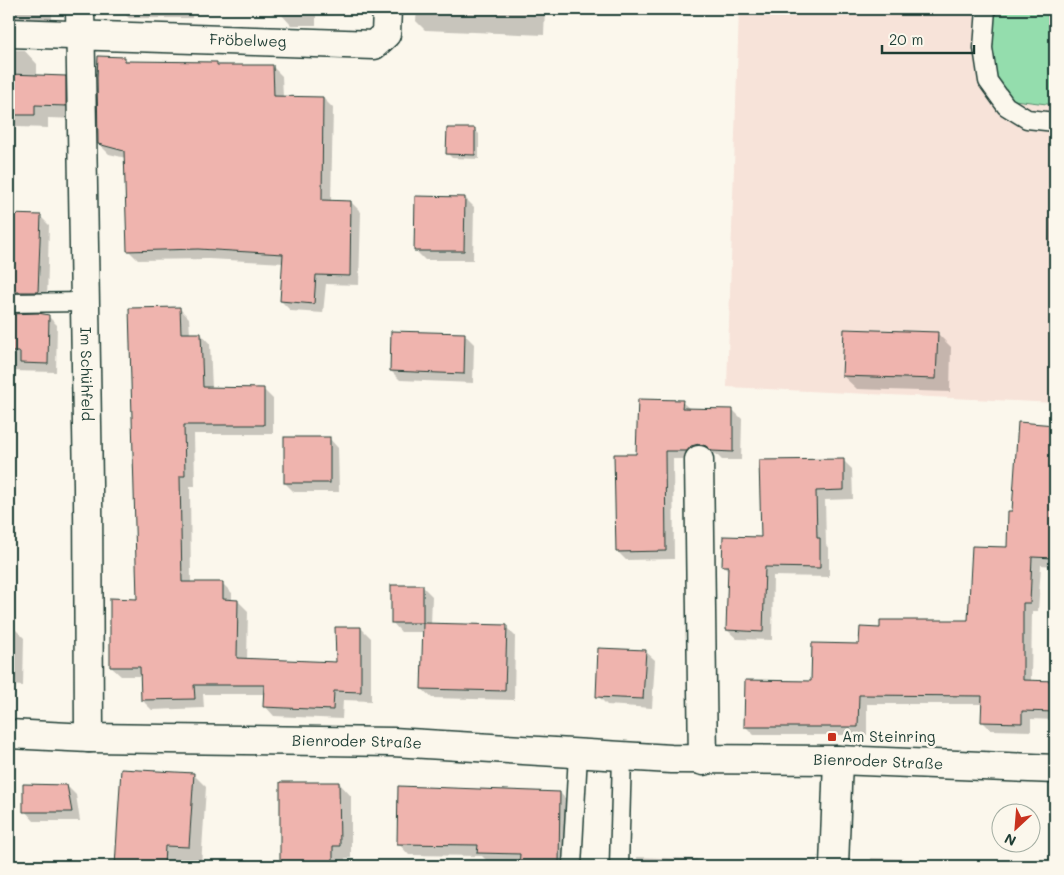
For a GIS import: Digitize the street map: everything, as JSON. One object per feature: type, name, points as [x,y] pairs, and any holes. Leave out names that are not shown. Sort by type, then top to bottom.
[{"type":"street","name":"Im Schühfeld","points":[[80,9],[88,484],[88,738]]},
{"type":"street","name":"Fröbelweg","points":[[9,33],[374,45],[386,34],[387,9]]},
{"type":"street","points":[[699,460],[702,760]]},
{"type":"street","name":"Bienroder Straße","points":[[9,734],[88,738],[393,742],[702,760],[838,760],[1055,769]]},
{"type":"street","points":[[834,866],[838,760]]},
{"type":"lane","points":[[986,9],[983,48],[988,81],[1006,106],[1028,119],[1055,122]]},
{"type":"lane","points":[[9,303],[84,302]]},
{"type":"lane","points":[[572,866],[578,754]]},
{"type":"lane","points":[[619,866],[622,756]]},
{"type":"shaded area","points":[[739,9],[1055,9],[1055,403],[727,387]]},
{"type":"green space","points":[[989,9],[1055,9],[1055,105],[1014,100],[993,79]]},
{"type":"building","points":[[98,56],[125,57],[125,61],[217,62],[217,65],[273,65],[274,96],[323,97],[322,200],[351,201],[350,276],[316,275],[314,304],[280,301],[283,254],[198,249],[127,251],[124,151],[98,144]]},
{"type":"building","points":[[9,74],[66,76],[66,106],[35,105],[35,115],[9,115]]},
{"type":"building","points":[[447,128],[475,128],[475,155],[446,154]]},
{"type":"building","points":[[415,196],[465,197],[464,251],[414,251]]},
{"type":"building","points":[[9,214],[41,215],[38,292],[9,292]]},
{"type":"building","points":[[180,307],[181,333],[201,333],[203,387],[264,388],[264,425],[184,425],[185,476],[180,476],[182,582],[223,582],[223,599],[238,600],[237,658],[336,662],[335,627],[361,627],[361,692],[334,691],[333,710],[263,707],[264,685],[194,685],[195,699],[141,700],[140,667],[110,667],[110,598],[137,599],[129,308]]},
{"type":"building","points":[[38,313],[49,315],[48,364],[20,363],[20,352],[9,352],[9,314]]},
{"type":"building","points":[[844,329],[938,332],[936,379],[842,376]]},
{"type":"building","points":[[391,331],[465,333],[464,374],[390,371]]},
{"type":"building","points":[[638,399],[683,400],[682,408],[733,409],[733,452],[712,451],[706,446],[699,444],[691,446],[687,451],[665,451],[666,551],[616,552],[614,454],[636,454]]},
{"type":"building","points":[[1018,422],[1055,425],[1055,558],[1032,557],[1030,603],[1023,603],[1023,680],[1055,681],[1055,712],[1022,711],[1022,723],[981,722],[982,696],[859,695],[858,727],[744,727],[745,680],[811,681],[812,643],[859,644],[860,627],[880,628],[880,620],[968,620],[972,546],[1007,547],[1008,511],[1012,511]]},
{"type":"building","points":[[284,437],[330,437],[330,483],[284,483]]},
{"type":"building","points":[[844,459],[844,490],[816,491],[817,538],[820,538],[820,568],[765,567],[763,632],[726,630],[728,566],[722,566],[723,536],[761,537],[759,460]]},
{"type":"building","points":[[391,585],[423,585],[423,623],[391,623]]},
{"type":"building","points":[[423,623],[507,625],[505,691],[421,689]]},
{"type":"building","points":[[598,648],[646,650],[643,699],[596,697]]},
{"type":"building","points":[[121,769],[194,773],[189,847],[165,846],[164,866],[115,866]]},
{"type":"building","points":[[280,782],[339,782],[340,846],[333,846],[333,866],[280,866]]},
{"type":"building","points":[[23,784],[67,785],[72,812],[23,812]]},
{"type":"building","points":[[398,786],[560,792],[559,866],[519,866],[520,854],[477,853],[478,845],[397,844]]},
{"type":"place","name":"Am Steinring","points":[[832,737]]}]
